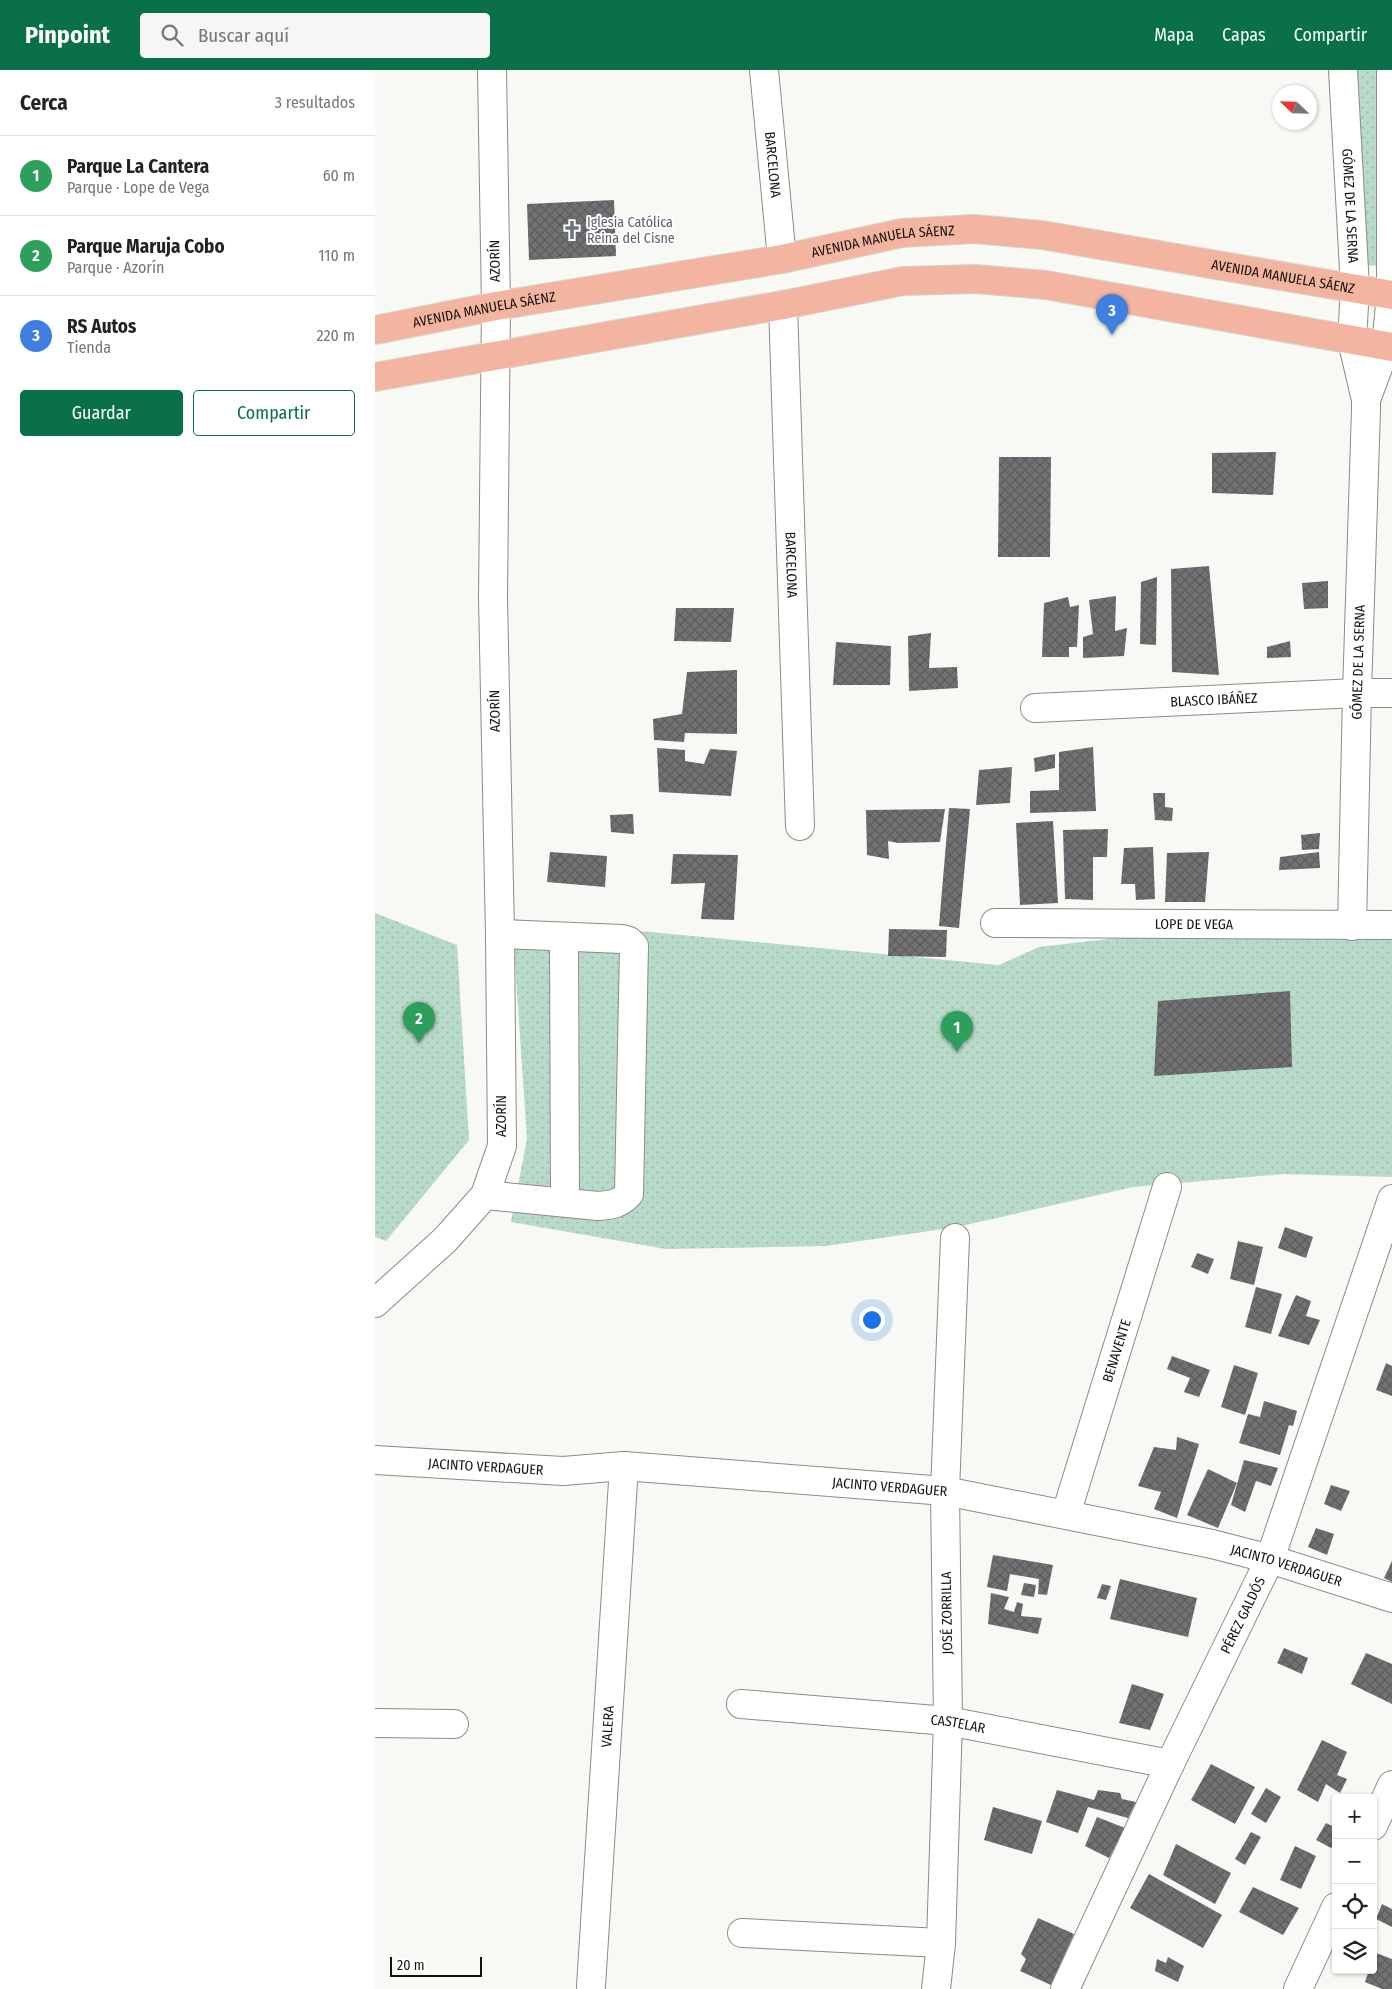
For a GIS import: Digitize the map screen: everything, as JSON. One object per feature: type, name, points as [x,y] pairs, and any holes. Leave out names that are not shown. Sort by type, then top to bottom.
[{"type":"main road","name":"AVENIDA MANUELA SÁENZ","points":[[375,330],[496,306],[782,259],[902,233],[974,229],[1042,235],[1391,295]]},
{"type":"main road","points":[[375,377],[903,281],[976,279],[1046,285],[1389,346]]},
{"type":"street","name":"AZORÍN","points":[[375,1303],[445,1240],[485,1195],[502,1146],[493,598],[496,306],[492,70]]},
{"type":"street","name":"BARCELONA","points":[[764,70],[782,259]]},
{"type":"street","name":"GÓMEZ DE LA SERNA","points":[[1343,70],[1355,288],[1352,340],[1366,400],[1352,926]]},
{"type":"street","name":"GÓMEZ DE LA SERNA","points":[[1366,400],[1389,346],[1391,295],[1391,70]]},
{"type":"street","name":"BARCELONA","points":[[783,304],[800,826]]},
{"type":"street","name":"BLASCO IBÁÑEZ","points":[[1035,708],[1392,693]]},
{"type":"street","name":"LOPE DE VEGA","points":[[995,923],[1392,925]]},
{"type":"street","points":[[485,1195],[598,1206],[614,1205],[623,1201],[629,1194],[634,946],[629,940],[500,934]]},
{"type":"street","points":[[564,937],[565,1202]]},
{"type":"street","name":"BENAVENTE","points":[[1066,1514],[1167,1187]]},
{"type":"street","name":"PÉREZ GALDÓS","points":[[1065,1989],[1170,1764],[1270,1559],[1392,1199]]},
{"type":"street","name":"JOSÉ ZORRILLA","points":[[936,1989],[941,1943],[948,1720],[945,1491],[955,1238]]},
{"type":"street","name":"JACINTO VERDAGUER","points":[[375,1460],[563,1471],[624,1466],[945,1491],[1202,1542],[1270,1559],[1392,1598]]},
{"type":"street","name":"VALERA","points":[[591,1986],[624,1466]]},
{"type":"street","name":"CASTELAR","points":[[741,1704],[948,1720],[1170,1764]]},
{"type":"street","points":[[375,1723],[454,1724]]},
{"type":"street","points":[[1377,1818],[1392,1786]]},
{"type":"street","points":[[1298,1989],[1332,1916]]},
{"type":"street","points":[[742,1933],[941,1943]]},
{"type":"green space","points":[[1356,70],[1382,70],[1385,265],[1365,266]]},
{"type":"green space","points":[[375,913],[457,945],[469,1140],[386,1241],[375,1237]]},
{"type":"green space","points":[[512,919],[999,965],[1039,947],[1151,934],[1392,934],[1392,1177],[1284,1174],[1133,1187],[957,1227],[826,1246],[666,1249],[511,1222],[527,1139]]},
{"type":"building","name":"Iglesia Católica Reina del Cisne","points":[[614,200],[616,256],[529,260],[527,204]]},
{"type":"building","points":[[1276,452],[1273,495],[1212,493],[1212,453]]},
{"type":"building","points":[[999,457],[1051,457],[1050,557],[998,557]]},
{"type":"building","points":[[1209,566],[1219,675],[1172,672],[1171,569]]},
{"type":"building","points":[[1157,577],[1156,645],[1140,644],[1141,582]]},
{"type":"building","points":[[1328,581],[1328,608],[1304,609],[1302,583]]},
{"type":"building","points":[[1116,596],[1115,631],[1127,628],[1124,656],[1083,658],[1083,637],[1093,634],[1089,600]]},
{"type":"building","points":[[1068,597],[1070,607],[1079,605],[1077,647],[1069,647],[1069,657],[1042,657],[1044,603]]},
{"type":"building","points":[[676,608],[734,608],[731,642],[674,641]]},
{"type":"building","points":[[931,633],[929,668],[957,667],[958,688],[909,691],[908,636]]},
{"type":"building","points":[[1290,641],[1291,657],[1267,658],[1267,647]]},
{"type":"building","points":[[836,642],[891,646],[890,685],[833,685]]},
{"type":"building","points":[[737,670],[737,734],[685,733],[684,742],[654,740],[653,719],[682,714],[687,672]]},
{"type":"building","points":[[1093,747],[1096,811],[1030,813],[1030,791],[1059,790],[1059,752]]},
{"type":"building","points":[[657,748],[685,750],[685,761],[704,764],[710,749],[737,751],[731,796],[659,792]]},
{"type":"building","points":[[1055,754],[1055,768],[1035,772],[1034,758]]},
{"type":"building","points":[[1012,767],[1010,803],[976,805],[979,770]]},
{"type":"building","points":[[1153,793],[1165,793],[1165,807],[1173,808],[1172,821],[1155,820]]},
{"type":"building","points":[[949,808],[970,809],[959,928],[939,926]]},
{"type":"building","points":[[945,809],[940,842],[898,843],[888,841],[889,859],[867,855],[866,810]]},
{"type":"building","points":[[633,814],[634,834],[611,832],[610,815]]},
{"type":"building","points":[[1053,821],[1058,903],[1020,905],[1016,823]]},
{"type":"building","points":[[1108,829],[1107,857],[1093,857],[1093,900],[1065,899],[1063,830]]},
{"type":"building","points":[[1320,833],[1319,849],[1302,850],[1301,835]]},
{"type":"building","points":[[1153,847],[1155,899],[1136,900],[1135,884],[1121,884],[1124,848]]},
{"type":"building","points":[[550,852],[607,856],[605,887],[547,882]]},
{"type":"building","points":[[1209,852],[1205,902],[1165,902],[1167,853]]},
{"type":"building","points":[[1319,852],[1320,868],[1279,870],[1280,857]]},
{"type":"building","points":[[673,854],[738,855],[734,920],[701,919],[705,883],[671,884]]},
{"type":"building","points":[[889,929],[947,930],[946,957],[888,956]]},
{"type":"building","points":[[1290,991],[1292,1067],[1154,1076],[1158,1001]]},
{"type":"building","points":[[1285,1227],[1313,1237],[1306,1258],[1278,1248]]},
{"type":"building","points":[[1238,1241],[1263,1247],[1254,1285],[1230,1279]]},
{"type":"building","points":[[1197,1253],[1214,1259],[1208,1274],[1191,1267]]},
{"type":"building","points":[[1256,1287],[1282,1294],[1271,1334],[1245,1327]]},
{"type":"building","points":[[1296,1295],[1311,1301],[1306,1316],[1320,1320],[1309,1345],[1278,1336]]},
{"type":"building","points":[[1172,1356],[1210,1370],[1199,1397],[1184,1392],[1190,1378],[1167,1369]]},
{"type":"building","points":[[1386,1363],[1392,1366],[1392,1396],[1376,1390]]},
{"type":"building","points":[[1234,1365],[1258,1373],[1245,1415],[1221,1407]]},
{"type":"building","points":[[1264,1401],[1297,1411],[1293,1426],[1289,1425],[1280,1455],[1239,1443],[1248,1414],[1260,1417]]},
{"type":"building","points":[[1177,1437],[1199,1444],[1177,1518],[1154,1509],[1161,1492],[1138,1486],[1154,1447],[1176,1450]]},
{"type":"building","points":[[1244,1460],[1278,1468],[1271,1486],[1256,1481],[1245,1512],[1231,1505]]},
{"type":"building","points":[[1208,1469],[1237,1483],[1218,1528],[1187,1515]]},
{"type":"building","points":[[1331,1485],[1350,1491],[1341,1511],[1324,1504]]},
{"type":"building","points":[[1316,1528],[1334,1534],[1327,1555],[1308,1547]]},
{"type":"building","points":[[993,1555],[1053,1565],[1047,1595],[1038,1594],[1039,1579],[1010,1574],[1007,1591],[987,1587]]},
{"type":"building","points":[[1392,1561],[1392,1582],[1384,1578]]},
{"type":"building","points":[[1120,1579],[1197,1598],[1188,1637],[1110,1619]]},
{"type":"building","points":[[1024,1583],[1036,1585],[1034,1597],[1021,1595]]},
{"type":"building","points":[[1102,1584],[1111,1586],[1106,1600],[1097,1598]]},
{"type":"building","points":[[991,1593],[1009,1597],[1004,1609],[1014,1612],[1017,1602],[1023,1604],[1021,1616],[1042,1618],[1038,1634],[988,1624]]},
{"type":"building","points":[[1284,1648],[1308,1658],[1302,1674],[1277,1663]]},
{"type":"building","points":[[1366,1653],[1392,1664],[1392,1704],[1351,1684]]},
{"type":"building","points":[[1132,1684],[1164,1694],[1150,1730],[1119,1723]]},
{"type":"building","points":[[1322,1740],[1347,1752],[1337,1775],[1347,1779],[1340,1793],[1326,1784],[1318,1802],[1297,1790]]},
{"type":"building","points":[[1211,1764],[1255,1787],[1235,1824],[1191,1800]]},
{"type":"building","points":[[1266,1788],[1281,1797],[1266,1823],[1251,1814]]},
{"type":"building","points":[[1057,1790],[1094,1800],[1098,1790],[1120,1793],[1122,1799],[1136,1802],[1128,1818],[1088,1807],[1078,1833],[1046,1822]]},
{"type":"building","points":[[993,1807],[1042,1821],[1032,1854],[984,1840]]},
{"type":"building","points":[[1097,1817],[1125,1828],[1109,1858],[1085,1846]]},
{"type":"building","points":[[1326,1823],[1332,1826],[1331,1848],[1316,1840]]},
{"type":"building","points":[[1251,1832],[1261,1837],[1245,1865],[1235,1859]]},
{"type":"building","points":[[1176,1844],[1231,1873],[1215,1904],[1163,1875]]},
{"type":"building","points":[[1295,1846],[1316,1856],[1301,1889],[1280,1880]]},
{"type":"building","points":[[1149,1874],[1222,1915],[1203,1948],[1130,1908]]},
{"type":"building","points":[[1253,1887],[1299,1908],[1283,1935],[1239,1912]]},
{"type":"building","points":[[1382,1904],[1392,1909],[1392,1927],[1377,1920]]},
{"type":"building","points":[[1038,1918],[1074,1934],[1051,1985],[1020,1971],[1026,1959],[1021,1954]]},
{"type":"building","points":[[1377,1953],[1392,1959],[1392,1989],[1382,1989],[1365,1982],[1368,1974],[1377,1974]]},
{"type":"building","points":[[1168,1957],[1184,1966],[1178,1982],[1155,1971],[1157,1959],[1166,1963]]},
{"type":"place","name":"Iglesia Católica Reina del Cisne","points":[[572,230]]},
{"type":"place","name":"RS Autos","points":[[1112,335]]},
{"type":"place","name":"Parque Maruja Cobo","points":[[419,1043]]},
{"type":"place","name":"Parque La Cantera","points":[[957,1052]]}]
